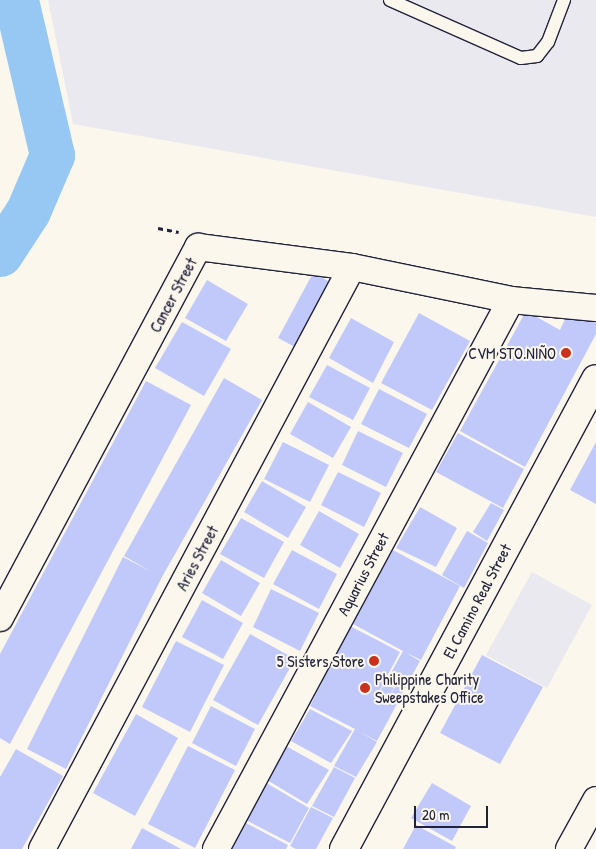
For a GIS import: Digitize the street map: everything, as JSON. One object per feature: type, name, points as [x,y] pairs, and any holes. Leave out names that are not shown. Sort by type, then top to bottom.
[{"type":"street","name":"Cancer Street","points":[[0,618],[198,247],[352,267],[511,300],[596,308]]},
{"type":"street","name":"Aries Street","points":[[42,849],[352,267]]},
{"type":"street","name":"Aquarius Street","points":[[216,849],[511,300]]},
{"type":"street","name":"El Camino Real Street","points":[[344,849],[596,379]]},
{"type":"street","points":[[568,849],[596,800]]},
{"type":"lane","points":[[390,0],[521,58],[537,56],[548,42],[564,0]]},
{"type":"shaded area","points":[[48,0],[596,0],[596,217],[73,124]]},
{"type":"shaded area","points":[[532,572],[592,605],[547,688],[486,655]]},
{"type":"building","points":[[313,273],[332,283],[297,348],[278,338]]},
{"type":"building","points":[[207,280],[248,304],[226,341],[185,318]]},
{"type":"building","points":[[526,311],[560,330],[567,315],[596,319],[596,334],[525,467],[460,431]]},
{"type":"building","points":[[419,313],[470,341],[432,410],[381,383]]},
{"type":"building","points":[[351,318],[394,342],[373,383],[329,358]]},
{"type":"building","points":[[182,322],[231,349],[204,396],[155,368]]},
{"type":"building","points":[[327,365],[370,388],[353,420],[309,397]]},
{"type":"building","points":[[224,378],[262,400],[162,577],[66,769],[27,749],[123,557],[152,572],[124,556]]},
{"type":"building","points":[[146,381],[191,405],[10,744],[0,738],[0,654]]},
{"type":"building","points":[[379,389],[427,414],[409,448],[361,424]]},
{"type":"building","points":[[308,402],[351,427],[333,458],[290,434]]},
{"type":"building","points":[[358,431],[403,453],[386,487],[342,465]]},
{"type":"building","points":[[458,433],[524,469],[503,508],[436,472]]},
{"type":"building","points":[[283,442],[329,465],[310,502],[264,479]]},
{"type":"building","points":[[596,442],[596,504],[570,490]]},
{"type":"building","points":[[338,472],[381,493],[364,527],[321,505]]},
{"type":"building","points":[[262,481],[306,507],[288,538],[244,512]]},
{"type":"building","points":[[491,503],[504,510],[487,541],[473,532]]},
{"type":"building","points":[[420,507],[457,528],[436,567],[396,548]]},
{"type":"building","points":[[319,511],[359,534],[340,568],[300,545]]},
{"type":"building","points":[[241,518],[284,542],[264,578],[220,554]]},
{"type":"building","points":[[467,531],[488,543],[464,588],[442,575]]},
{"type":"building","points":[[292,550],[337,574],[319,609],[273,584]]},
{"type":"building","points":[[393,550],[460,586],[421,660],[405,652],[420,661],[398,701],[390,696],[395,687],[386,682],[403,651],[353,624]]},
{"type":"building","points":[[221,560],[260,583],[241,616],[202,593]]},
{"type":"building","points":[[271,589],[319,613],[300,651],[253,627]]},
{"type":"building","points":[[202,600],[243,623],[223,659],[182,637]]},
{"type":"building","points":[[350,626],[400,652],[376,697],[385,683],[394,688],[389,697],[398,702],[377,741],[360,732],[377,742],[356,777],[334,766],[355,729],[310,706]]},
{"type":"building","points":[[250,634],[295,659],[258,725],[213,700]]},
{"type":"building","points":[[176,641],[224,665],[190,732],[142,707]]},
{"type":"building","points":[[482,655],[543,687],[500,764],[440,733]]},
{"type":"building","points":[[211,706],[255,729],[236,766],[192,743]]},
{"type":"building","points":[[310,709],[352,731],[331,763],[291,741]]},
{"type":"building","points":[[136,714],[178,738],[135,816],[93,793]]},
{"type":"building","points":[[188,746],[235,770],[195,848],[148,824]]},
{"type":"building","points":[[286,746],[329,770],[307,804],[267,780]]},
{"type":"building","points":[[16,749],[63,776],[22,849],[0,849],[0,777]]},
{"type":"building","points":[[334,767],[355,778],[334,817],[312,806]]},
{"type":"building","points":[[263,781],[309,808],[290,843],[242,818]]},
{"type":"building","points":[[432,783],[471,806],[452,841],[411,818]]},
{"type":"building","points":[[311,807],[333,818],[316,849],[296,849],[290,846]]},
{"type":"building","points":[[244,822],[288,845],[286,849],[230,849]]},
{"type":"building","points":[[416,825],[456,847],[455,849],[403,849]]},
{"type":"building","points":[[142,828],[181,849],[131,849]]},
{"type":"waterway","points":[[0,254],[28,211],[52,155],[16,0]]},
{"type":"place","name":"CVM STO.NIÑO","points":[[566,353]]},
{"type":"place","name":"5 Sisters Store","points":[[374,661]]},
{"type":"place","name":"Philippine Charity Sweepstakes Office","points":[[365,688]]}]
